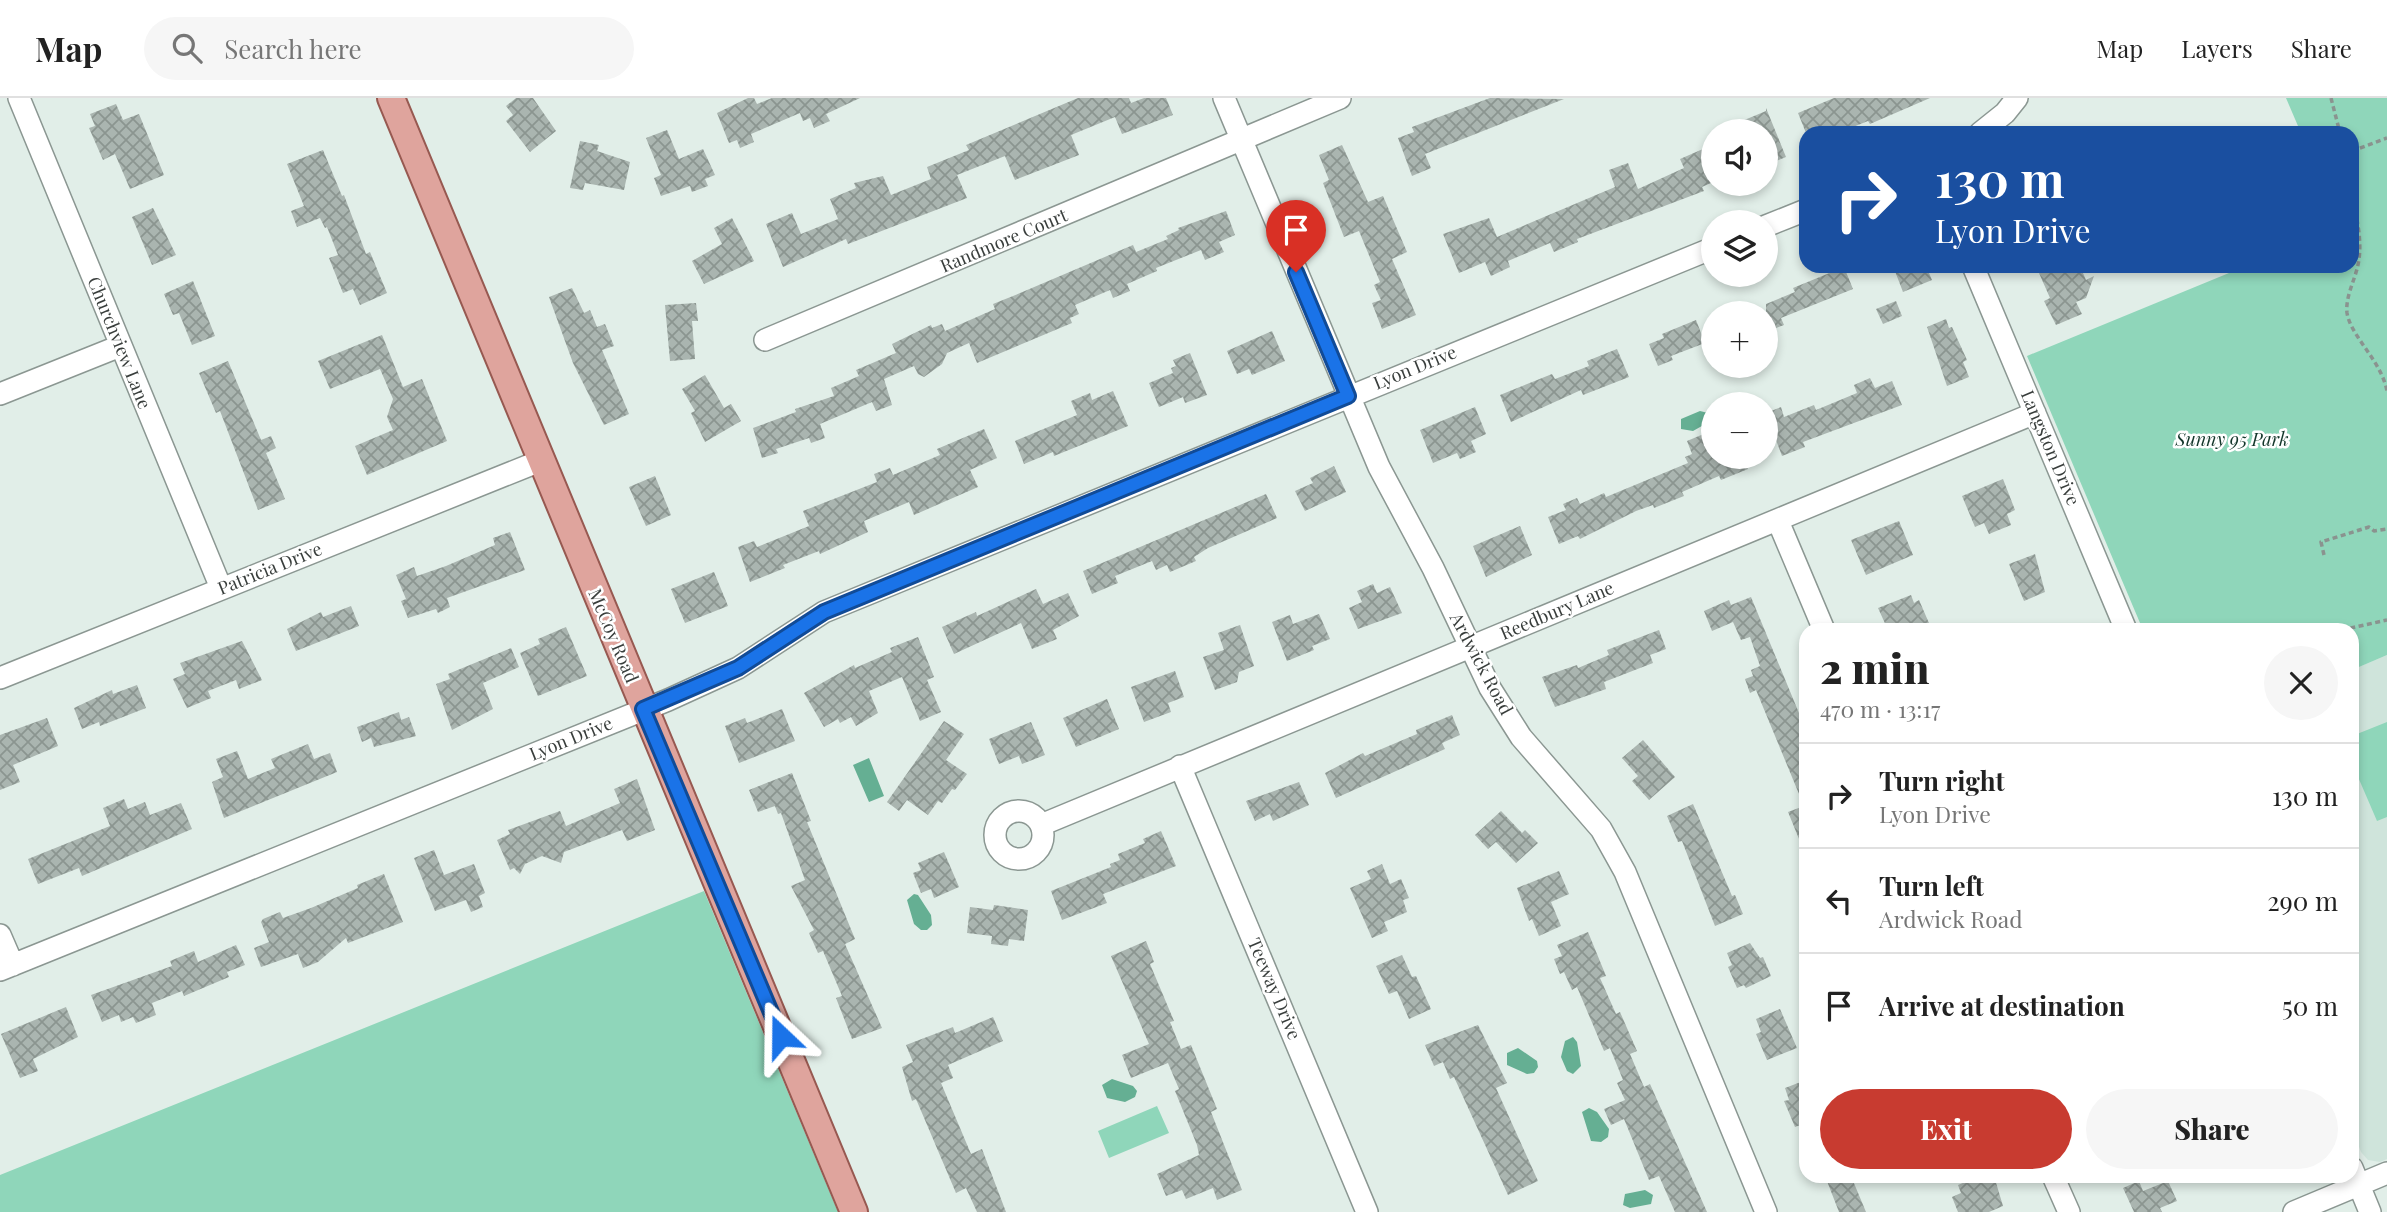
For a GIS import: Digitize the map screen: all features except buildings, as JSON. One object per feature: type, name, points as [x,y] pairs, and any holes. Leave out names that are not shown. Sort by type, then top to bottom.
[{"type":"main road","name":"McCoy Road","points":[[391,98],[854,1212]]},
{"type":"street","name":"Churchview Lane","points":[[19,98],[221,588]]},
{"type":"street","name":"Ardwick Road","points":[[1224,98],[1379,467],[1490,688],[1521,737],[1611,843],[1766,1212]]},
{"type":"street","name":"Randmore Court","points":[[765,340],[1340,98]]},
{"type":"street","points":[[1989,126],[2005,113],[2017,98]]},
{"type":"street","points":[[1778,221],[1799,213]]},
{"type":"street","name":"Lyon Drive","points":[[6,967],[643,709],[738,668],[824,612],[1701,253]]},
{"type":"street","name":"Langston Drive","points":[[1976,273],[2123,623]]},
{"type":"street","points":[[0,394],[120,346]]},
{"type":"street","name":"Reedbury Lane","points":[[1041,825],[2035,413]]},
{"type":"street","name":"Patricia Drive","points":[[0,678],[540,461]]},
{"type":"street","points":[[1778,521],[1821,623]]},
{"type":"street","name":"Teeway Drive","points":[[1180,766],[1367,1212]]},
{"type":"street","points":[[0,935],[6,967]]},
{"type":"street","points":[[2359,1176],[2387,1173]]},
{"type":"street","points":[[2056,1183],[2069,1212]]},
{"type":"street","points":[[2294,1212],[2344,1183]]},
{"type":"street","points":[[2359,1183],[2371,1212]]},
{"type":"path","points":[[2331,98],[2338,126]]},
{"type":"path","points":[[2359,148],[2387,138]]},
{"type":"path","points":[[2359,235],[2359,260]]},
{"type":"path","points":[[2356,273],[2347,311],[2352,327],[2379,367],[2387,391]]},
{"type":"path","points":[[2324,555],[2321,542],[2369,527],[2381,532],[2387,529]]},
{"type":"path","points":[[2359,626],[2387,620]]},
{"type":"shaded area","points":[[1701,411],[1701,426],[1693,431],[1681,429],[1681,419]]},
{"type":"shaded area","points":[[2387,655],[2387,1159],[2380,1162],[2368,1160],[2359,1147],[2359,667]]},
{"type":"shaded area","points":[[869,758],[884,796],[869,802],[853,765]]},
{"type":"shaded area","points":[[914,894],[918,895],[931,915],[932,925],[927,930],[921,930],[914,924],[907,900]]},
{"type":"shaded area","points":[[1573,1037],[1577,1042],[1581,1066],[1573,1074],[1567,1071],[1561,1057],[1565,1041]]},
{"type":"shaded area","points":[[1518,1048],[1537,1061],[1538,1067],[1534,1073],[1527,1074],[1507,1065],[1507,1053]]},
{"type":"shaded area","points":[[1112,1079],[1133,1086],[1137,1091],[1135,1097],[1125,1102],[1107,1098],[1102,1085]]},
{"type":"shaded area","points":[[1589,1108],[1597,1112],[1609,1129],[1608,1137],[1601,1142],[1591,1141],[1582,1112]]},
{"type":"shaded area","points":[[1645,1190],[1653,1195],[1651,1204],[1630,1208],[1623,1205],[1625,1194]]},
{"type":"green space","name":"Sunny 95 Park","points":[[2286,98],[2387,98],[2387,655],[2359,667],[2359,623],[2140,623],[2027,356],[2229,273],[2359,273],[2359,126],[2298,126]]},
{"type":"green space","points":[[2387,722],[2387,817],[2377,821],[2359,779],[2359,733]]},
{"type":"green space","points":[[704,891],[838,1212],[0,1212],[0,1175]]},
{"type":"green space","points":[[1157,1106],[1169,1133],[1109,1158],[1098,1131]]},
{"type":"route","points":[[781,1036],[643,709],[738,668],[824,612],[1348,396],[1296,272]]}]
